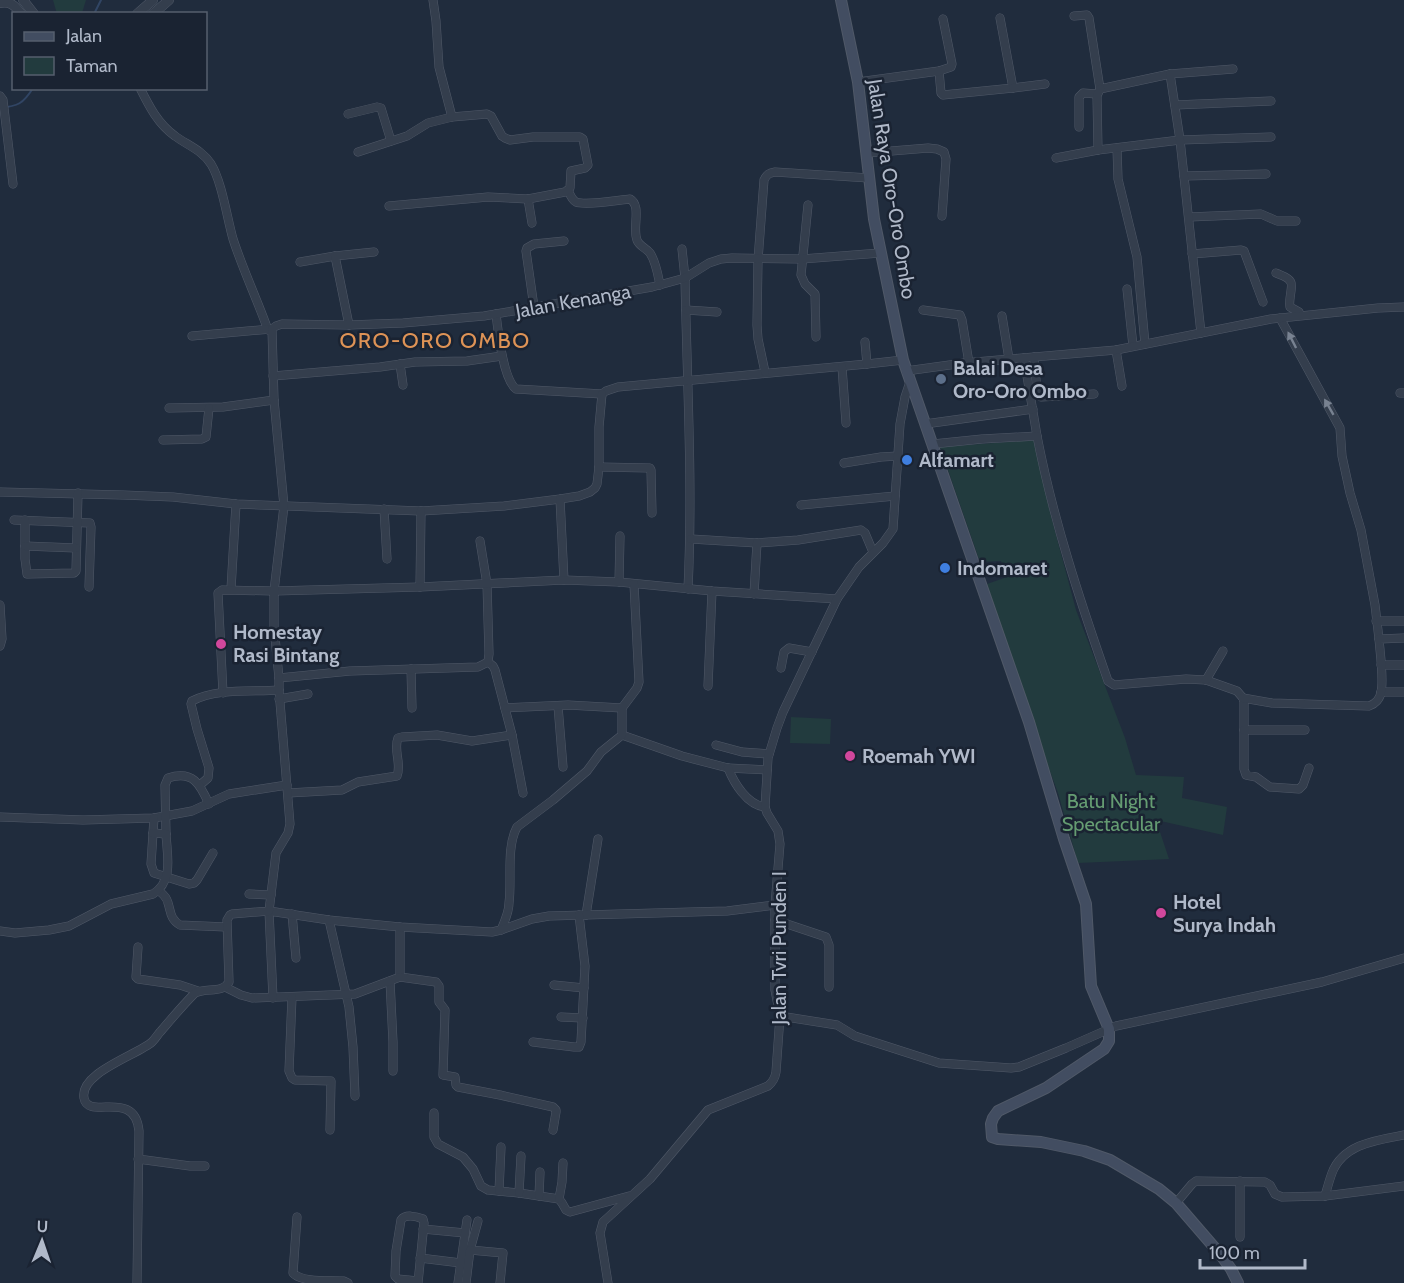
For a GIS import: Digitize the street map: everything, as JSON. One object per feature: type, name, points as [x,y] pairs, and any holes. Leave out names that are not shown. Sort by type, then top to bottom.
[{"type":"main road","name":"Jalan Raya Oro-Oro Ombo","points":[[841,0],[858,82],[880,253],[904,365],[1029,722],[1086,904],[1091,986],[1109,1029]]},
{"type":"main road","points":[[1109,1029],[1108,1041],[1104,1049],[1041,1091],[999,1112],[992,1121],[992,1137],[1041,1142],[1101,1156],[1159,1189],[1176,1203],[1220,1254],[1238,1283]]},
{"type":"street","points":[[23,0],[32,12]]},
{"type":"street","points":[[139,12],[153,0]]},
{"type":"street","points":[[155,12],[169,0]]},
{"type":"street","points":[[433,0],[439,67],[452,117]]},
{"type":"street","points":[[0,3],[12,3],[19,12]]},
{"type":"street","points":[[1074,16],[1087,15],[1089,18],[1098,91],[1098,150]]},
{"type":"street","points":[[1000,18],[1013,88]]},
{"type":"street","points":[[858,82],[939,71],[952,66],[943,19]]},
{"type":"street","points":[[1079,127],[1079,97],[1083,93],[1170,74],[1233,69]]},
{"type":"street","points":[[939,71],[943,95],[1045,84]]},
{"type":"street","points":[[1170,74],[1180,140],[1201,333]]},
{"type":"street","points":[[141,90],[158,121],[174,136],[194,147],[212,166],[234,241],[270,329],[284,506],[274,591],[274,627],[290,830],[276,853],[269,911],[273,998]]},
{"type":"street","points":[[1175,105],[1271,101]]},
{"type":"street","points":[[3,103],[13,184]]},
{"type":"street","points":[[348,114],[381,108],[391,141]]},
{"type":"street","points":[[357,152],[407,136],[428,123],[452,117],[487,114],[491,116],[502,136],[510,140],[533,136],[574,136],[583,139],[588,165],[585,168],[571,171],[571,184],[568,190],[570,196],[580,203],[633,200],[636,204],[637,241],[651,255],[660,285]]},
{"type":"street","points":[[1056,158],[1098,150],[1180,140],[1271,136]]},
{"type":"street","points":[[867,153],[928,148],[944,152],[946,159],[942,216]]},
{"type":"street","points":[[1117,148],[1118,179],[1137,257],[1145,344]]},
{"type":"street","points":[[765,372],[757,325],[758,260],[764,180],[768,174],[775,172],[869,178]]},
{"type":"street","points":[[1184,176],[1266,174]]},
{"type":"street","points":[[389,206],[488,197],[528,199],[568,190]]},
{"type":"street","points":[[528,199],[532,223]]},
{"type":"street","points":[[808,206],[801,275],[805,284],[815,294],[816,337]]},
{"type":"street","points":[[1189,217],[1261,214],[1277,221],[1296,221]]},
{"type":"street","points":[[534,307],[527,248],[534,244],[564,241]]},
{"type":"street","points":[[682,249],[685,278],[691,491],[688,589]]},
{"type":"street","points":[[1192,254],[1244,251],[1263,302]]},
{"type":"street","points":[[300,262],[374,252]]},
{"type":"street","name":"Jalan Kenanga","points":[[192,336],[270,329],[282,324],[404,323],[484,316],[660,285],[685,278],[709,263],[721,259],[802,260],[880,253]]},
{"type":"street","points":[[335,256],[349,325]]},
{"type":"street","points":[[1276,273],[1290,280],[1292,284],[1288,303],[1290,307],[1299,312],[1299,315]]},
{"type":"street","points":[[1127,289],[1133,346]]},
{"type":"street","points":[[496,314],[502,356],[511,385],[516,389],[602,394],[618,387],[765,372],[867,364],[969,363],[1116,350],[1299,315],[1404,307]]},
{"type":"street","points":[[686,310],[717,312]]},
{"type":"street","points":[[923,310],[960,315],[969,363]]},
{"type":"street","points":[[1002,316],[1009,359]]},
{"type":"street","points":[[1243,698],[1272,703],[1369,705],[1374,704],[1381,692],[1381,665],[1375,605],[1361,530],[1342,456],[1340,429],[1280,318]]},
{"type":"street","points":[[865,342],[867,364]]},
{"type":"street","points":[[1116,350],[1122,386]]},
{"type":"street","points":[[273,376],[380,368],[415,362],[467,361],[502,356]]},
{"type":"street","points":[[1034,357],[1037,391],[1041,397],[1094,394]]},
{"type":"street","points":[[1024,358],[1037,436],[1058,522],[1108,681],[1114,685],[1186,679],[1206,680],[1237,691],[1243,698],[1246,776],[1256,777],[1267,786],[1299,789],[1303,785],[1309,768]]},
{"type":"street","points":[[400,364],[403,385]]},
{"type":"street","points":[[842,366],[846,423]]},
{"type":"street","name":"Jalan Tvri Punden I","points":[[634,1194],[650,1179],[708,1110],[768,1086],[772,1083],[776,1072],[780,1016],[775,990],[775,906],[780,844],[778,831],[765,807],[769,754],[783,712],[837,599],[859,567],[883,543],[893,529],[903,408],[910,382]]},
{"type":"street","points":[[0,492],[78,493],[236,504],[421,511],[504,506],[579,496],[593,490],[597,483],[598,427],[602,394]]},
{"type":"street","points":[[169,408],[209,408],[274,400]]},
{"type":"street","points":[[903,408],[918,406]]},
{"type":"street","points":[[163,440],[206,437],[209,408]]},
{"type":"street","points":[[925,424],[1033,409]]},
{"type":"street","points":[[933,444],[1037,436]]},
{"type":"street","points":[[844,463],[898,456]]},
{"type":"street","points":[[599,467],[650,468],[652,513]]},
{"type":"street","points":[[25,520],[27,574],[74,573],[76,571],[78,493]]},
{"type":"street","points":[[801,505],[895,496]]},
{"type":"street","points":[[560,499],[564,580]]},
{"type":"street","points":[[231,589],[236,504]]},
{"type":"street","points":[[384,509],[387,559]]},
{"type":"street","points":[[420,587],[421,511]]},
{"type":"street","points":[[14,520],[89,523],[91,525],[89,586]]},
{"type":"street","points":[[691,539],[757,543],[798,540],[861,530],[873,552]]},
{"type":"street","points":[[619,582],[620,536]]},
{"type":"street","points":[[480,541],[487,584],[488,662]]},
{"type":"street","points":[[754,594],[757,543]]},
{"type":"street","points":[[26,546],[76,548]]},
{"type":"street","points":[[223,693],[218,593],[222,590],[420,587],[564,580],[619,582],[837,599]]},
{"type":"street","points":[[622,735],[622,708],[638,685],[634,584]]},
{"type":"street","points":[[708,686],[712,591]]},
{"type":"street","points":[[0,605],[2,639],[0,646]]},
{"type":"street","points":[[1376,621],[1404,621]]},
{"type":"street","points":[[1379,639],[1404,638]]},
{"type":"street","points":[[781,668],[784,652],[789,648],[812,652]]},
{"type":"street","points":[[1206,680],[1223,651]]},
{"type":"street","points":[[279,678],[350,671],[478,667],[488,662]]},
{"type":"street","points":[[488,662],[495,670],[505,708],[522,793]]},
{"type":"street","points":[[1381,665],[1404,665]]},
{"type":"street","points":[[411,669],[412,708]]},
{"type":"street","points":[[1381,692],[1404,692]]},
{"type":"street","points":[[200,785],[208,778],[209,768],[197,729],[192,702],[194,699],[223,693],[309,694]]},
{"type":"street","points":[[505,708],[568,705],[622,708]]},
{"type":"street","points":[[558,706],[563,767]]},
{"type":"street","points":[[1244,730],[1305,730]]},
{"type":"street","points":[[0,818],[83,820],[154,818],[192,811],[229,794],[287,789],[342,790],[358,782],[398,775],[396,744],[398,738],[438,735],[472,741],[512,735]]},
{"type":"street","points":[[622,735],[682,756],[728,768],[767,770]]},
{"type":"street","points":[[501,930],[508,912],[512,846],[517,827],[587,771],[604,749],[622,735]]},
{"type":"street","points":[[716,745],[742,752],[769,754]]},
{"type":"street","points":[[728,768],[734,781],[745,794],[756,804],[765,807]]},
{"type":"street","points":[[0,931],[15,933],[69,926],[111,904],[159,891],[167,877],[166,780],[174,776],[192,778],[200,785],[209,804]]},
{"type":"street","points":[[154,818],[151,864],[154,873],[189,884],[194,883],[213,853]]},
{"type":"street","points":[[153,833],[166,834]]},
{"type":"street","points":[[533,1042],[579,1047],[582,1042],[585,966],[583,915],[598,839]]},
{"type":"street","points":[[159,891],[168,902],[171,916],[180,925],[226,927]]},
{"type":"street","points":[[249,894],[271,895]]},
{"type":"street","points":[[138,947],[136,976],[138,979],[198,991],[222,989],[229,982],[226,927],[228,917],[232,914],[269,911],[400,927],[492,932],[532,918],[549,916],[727,911],[775,906]]},
{"type":"street","points":[[292,914],[296,958]]},
{"type":"street","points":[[329,920],[351,1022],[355,1096]]},
{"type":"street","points":[[776,920],[826,937],[829,945],[829,987]]},
{"type":"street","points":[[400,927],[400,977]]},
{"type":"street","points":[[780,1016],[837,1025],[855,1036],[939,1063],[1011,1068],[1019,1067],[1116,1026],[1322,982],[1404,958]]},
{"type":"street","points":[[225,987],[246,997],[273,998],[362,993],[400,977],[433,981],[438,984],[439,1002],[445,1010],[443,1075],[455,1077],[458,1087],[553,1107],[556,1110],[553,1130]]},
{"type":"street","points":[[390,981],[393,1071]]},
{"type":"street","points":[[554,985],[584,987]]},
{"type":"street","points":[[137,1283],[139,1131],[137,1119],[123,1108],[87,1105],[84,1101],[84,1092],[91,1080],[102,1071],[153,1041],[198,991]]},
{"type":"street","points":[[292,997],[289,1071],[295,1080],[331,1081],[330,1130]]},
{"type":"street","points":[[561,1017],[583,1017]]},
{"type":"street","points":[[434,1113],[434,1137],[438,1144],[463,1157],[473,1169],[481,1185],[488,1190],[559,1199]]},
{"type":"street","points":[[1325,1196],[1332,1172],[1343,1156],[1357,1147],[1374,1141],[1404,1135]]},
{"type":"street","points":[[499,1191],[501,1148]]},
{"type":"street","points":[[519,1193],[520,1156]]},
{"type":"street","points":[[138,1159],[206,1166]]},
{"type":"street","points":[[563,1162],[559,1199],[570,1212],[634,1194]]},
{"type":"street","points":[[539,1196],[540,1172]]},
{"type":"street","points":[[1240,1181],[1240,1237]]},
{"type":"street","points":[[1176,1203],[1192,1184],[1197,1182],[1268,1183],[1275,1194],[1282,1197],[1325,1196],[1404,1186]]},
{"type":"street","points":[[608,1283],[601,1228],[603,1222],[634,1194]]},
{"type":"street","points":[[297,1217],[293,1273],[297,1277],[306,1279],[348,1283]]},
{"type":"street","points":[[402,1217],[423,1219],[420,1258],[418,1282],[395,1278],[396,1251],[402,1217]]},
{"type":"street","points":[[458,1283],[466,1220]]},
{"type":"street","points":[[466,1283],[470,1250],[478,1221]]},
{"type":"street","points":[[423,1229],[465,1233]]},
{"type":"street","points":[[470,1250],[503,1253],[500,1283]]},
{"type":"street","points":[[420,1258],[461,1263]]},
{"type":"green space","points":[[53,0],[86,0],[82,12],[56,12]]},
{"type":"green space","name":"Batu Night Spectacular","points":[[1034,440],[1076,610],[1125,738],[1136,775],[1184,777],[1182,798],[1227,807],[1223,835],[1156,820],[1169,859],[1078,863],[1058,793],[1021,692],[987,584],[1007,577],[1001,561],[980,562],[940,447]]},
{"type":"green space","points":[[791,717],[831,719],[830,744],[790,743]]},
{"type":"waterway","points":[[95,12],[101,0]]},
{"type":"waterway","points":[[0,108],[20,103],[32,90]]},
{"type":"place","name":"Balai Desa Oro-Oro Ombo","points":[[941,379]]},
{"type":"place","name":"Alfamart","points":[[907,460]]},
{"type":"place","name":"Indomaret","points":[[945,568]]},
{"type":"place","name":"Homestay Rasi Bintang","points":[[221,644]]},
{"type":"place","name":"Roemah YWI","points":[[850,756]]},
{"type":"place","name":"Hotel Surya Indah","points":[[1161,913]]},
{"type":"district","name":"ORO-ORO OMBO","points":[[435,340]]}]
